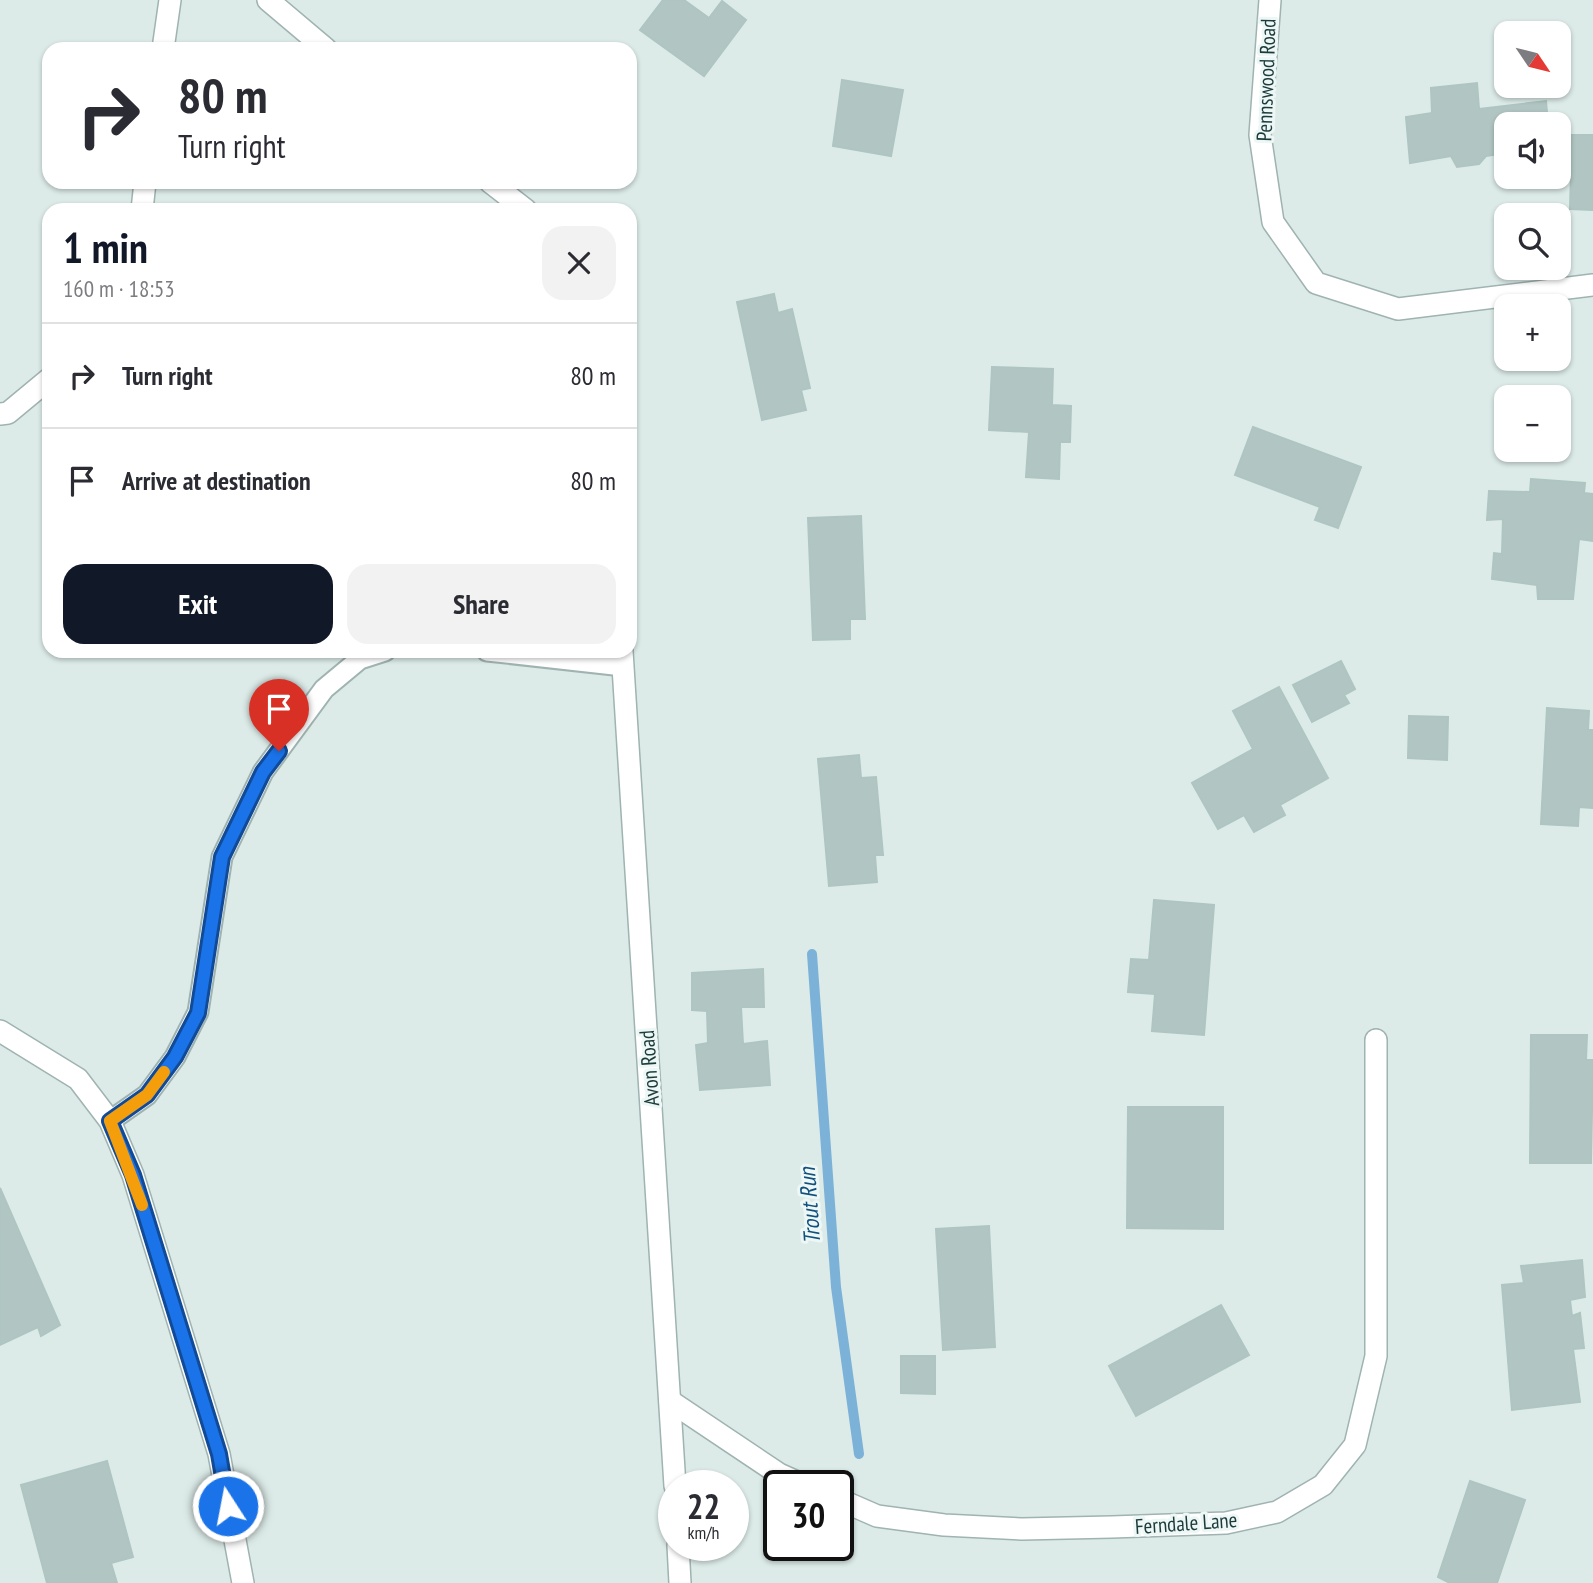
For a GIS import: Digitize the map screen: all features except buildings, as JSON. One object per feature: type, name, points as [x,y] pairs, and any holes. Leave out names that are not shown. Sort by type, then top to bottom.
[{"type":"street","points":[[164,42],[170,0]]},
{"type":"street","points":[[268,0],[318,42]]},
{"type":"street","name":"Pennswood Road","points":[[1270,0],[1261,135],[1273,222],[1316,283],[1398,309],[1593,285]]},
{"type":"street","points":[[499,189],[517,203]]},
{"type":"street","points":[[0,414],[8,412],[42,385]]},
{"type":"street","name":"Avon Road","points":[[622,659],[674,1470]]},
{"type":"street","points":[[0,1031],[78,1079],[110,1121],[133,1175],[219,1454],[243,1583]]},
{"type":"street","name":"Ferndale Lane","points":[[854,1506],[877,1516],[944,1525],[1022,1529],[1226,1523],[1277,1512],[1323,1485],[1355,1445],[1376,1356],[1376,1040]]},
{"type":"street","points":[[670,1401],[773,1470]]},
{"type":"street","points":[[679,1561],[680,1583]]},
{"type":"lane","points":[[110,1121],[147,1095],[175,1057],[198,1013],[222,857],[263,772],[324,689],[363,658]]},
{"type":"waterway","name":"Trout Run","points":[[812,954],[836,1287],[859,1454]]},
{"type":"slow traffic","points":[[142,1205],[133,1175],[110,1121],[147,1095],[164,1072]]},
{"type":"route","points":[[228,1506],[219,1454],[173,1312],[133,1175],[110,1121],[147,1095],[175,1057],[198,1013],[222,857],[263,772],[279,751]]}]
